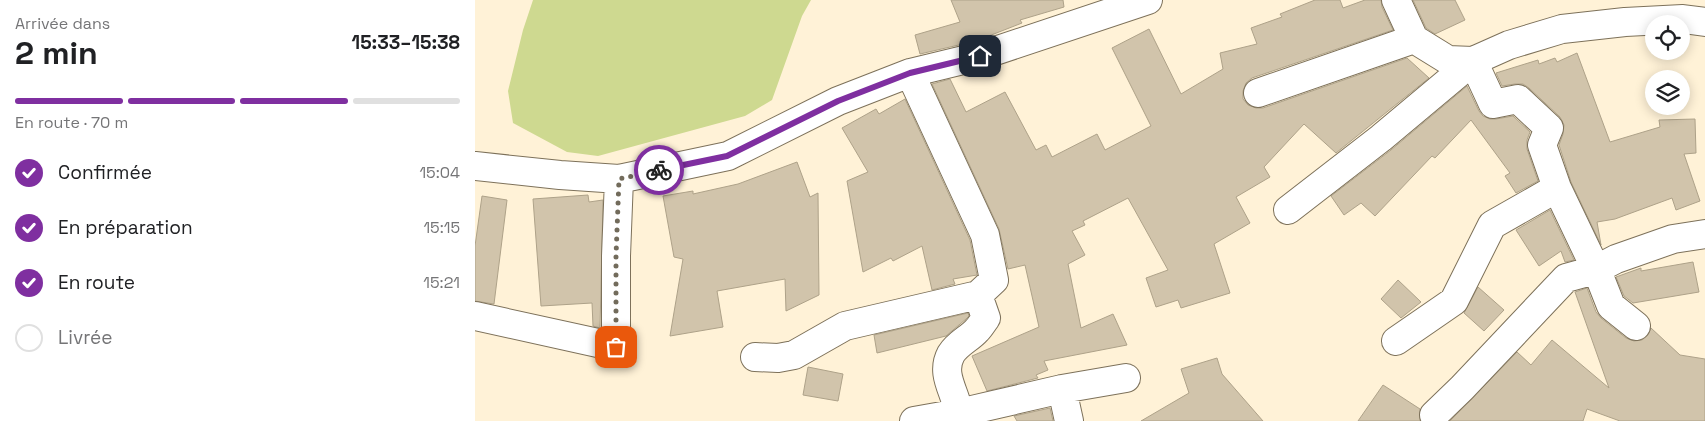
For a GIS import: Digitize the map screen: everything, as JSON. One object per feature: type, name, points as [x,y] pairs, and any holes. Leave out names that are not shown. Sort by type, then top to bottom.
[{"type":"street","points":[[475,166],[619,179],[727,156],[838,101],[910,73],[980,56],[1148,0]]},
{"type":"street","points":[[1396,0],[1414,39],[1447,60],[1473,61]]},
{"type":"street","points":[[1288,210],[1381,138],[1473,61],[1509,44],[1562,29],[1625,22],[1683,20],[1705,22]]},
{"type":"street","points":[[1258,93],[1414,39]]},
{"type":"street","points":[[1473,61],[1493,104],[1518,99],[1549,128],[1542,145],[1557,188],[1611,306],[1636,326]]},
{"type":"street","points":[[755,357],[778,358],[795,355],[845,326],[978,294],[994,280],[985,235],[910,73]]},
{"type":"street","points":[[475,316],[616,347],[616,256],[619,179]]},
{"type":"street","points":[[1396,341],[1454,301],[1492,225],[1557,188]]},
{"type":"street","points":[[1434,415],[1566,278],[1595,270],[1616,259],[1673,239],[1705,234]]},
{"type":"street","points":[[959,417],[946,375],[951,355],[961,342],[976,331],[986,318],[978,294]]},
{"type":"street","points":[[914,421],[959,417],[1062,389],[1126,378]]},
{"type":"street","points":[[1062,389],[1069,421]]},
{"type":"green space","points":[[533,0],[811,0],[802,16],[772,100],[745,116],[598,156],[567,152],[513,123],[508,91],[523,30]]},
{"type":"building","points":[[951,0],[1063,0],[1064,7],[1020,20],[1022,23],[976,41],[920,54],[915,35],[960,22]]},
{"type":"building","points":[[1315,0],[1340,0],[1343,8],[1365,0],[1381,0],[1382,7],[1393,30],[1252,78],[1246,83],[1243,91],[1243,99],[1248,105],[1263,108],[1407,58],[1429,78],[1336,153],[1304,124],[1264,167],[1270,177],[1236,197],[1250,223],[1214,244],[1230,293],[1181,308],[1178,300],[1156,307],[1146,278],[1168,270],[1128,198],[1083,221],[1085,225],[1072,231],[1085,255],[1068,264],[1081,328],[1113,314],[1127,345],[1044,361],[1048,370],[1036,375],[1038,378],[987,391],[972,356],[1039,327],[1025,265],[1008,269],[999,229],[932,84],[950,79],[966,112],[1005,92],[1036,150],[1046,145],[1052,157],[1097,134],[1105,150],[1151,126],[1112,48],[1149,29],[1181,94],[1223,69],[1220,53],[1257,44],[1251,28],[1282,17],[1280,14]]},
{"type":"building","points":[[1413,0],[1455,0],[1465,20],[1435,34],[1426,28]]},
{"type":"building","points":[[1577,53],[1610,142],[1660,127],[1659,120],[1695,119],[1696,153],[1684,154],[1700,201],[1676,210],[1672,198],[1615,219],[1597,222],[1601,245],[1571,182],[1559,145],[1564,125],[1560,117],[1523,84],[1502,86],[1496,73],[1538,60],[1539,64],[1555,58],[1557,62]]},
{"type":"building","points":[[1467,86],[1483,116],[1496,119],[1513,116],[1530,132],[1527,140],[1527,149],[1538,181],[1516,193],[1505,176],[1510,173],[1471,120],[1435,158],[1432,156],[1375,216],[1361,203],[1344,215],[1331,196],[1391,150]]},
{"type":"building","points":[[905,99],[970,240],[977,275],[953,279],[955,284],[932,290],[922,246],[893,261],[891,258],[863,272],[847,181],[868,172],[842,128],[876,109],[879,114]]},
{"type":"building","points":[[797,162],[810,197],[818,193],[819,295],[786,311],[785,279],[717,291],[723,327],[670,336],[683,259],[674,257],[663,196],[693,191],[693,194],[738,184]]},
{"type":"building","points":[[588,195],[589,202],[603,200],[600,328],[593,326],[592,303],[541,306],[533,199]]},
{"type":"building","points":[[482,196],[507,200],[494,304],[475,301],[475,246]]},
{"type":"building","points":[[1550,210],[1574,260],[1565,262],[1561,251],[1539,266],[1516,230]]},
{"type":"building","points":[[1693,262],[1699,292],[1633,303],[1624,296],[1616,277],[1641,268],[1641,271]]},
{"type":"building","points":[[1398,280],[1421,302],[1401,318],[1381,299]]},
{"type":"building","points":[[1478,287],[1504,310],[1484,331],[1464,313]]},
{"type":"building","points":[[1587,288],[1596,312],[1626,338],[1634,341],[1642,340],[1648,335],[1651,328],[1680,355],[1705,359],[1705,421],[1620,421],[1587,409],[1583,421],[1450,421],[1517,352],[1531,365],[1552,340],[1609,388],[1575,292]]},
{"type":"building","points":[[968,313],[969,316],[946,336],[877,353],[874,335]]},
{"type":"building","points":[[1217,358],[1222,374],[1263,421],[1141,421],[1189,393],[1181,369]]},
{"type":"building","points":[[808,367],[843,374],[838,401],[803,395]]},
{"type":"building","points":[[1383,385],[1420,409],[1420,421],[1358,421]]},
{"type":"building","points":[[1050,408],[1053,421],[1017,421],[1014,416]]},
{"type":"way so far","points":[[616,347],[616,256],[619,179],[659,170]]},
{"type":"route","points":[[659,170],[727,156],[838,101],[910,73],[980,56]]}]
